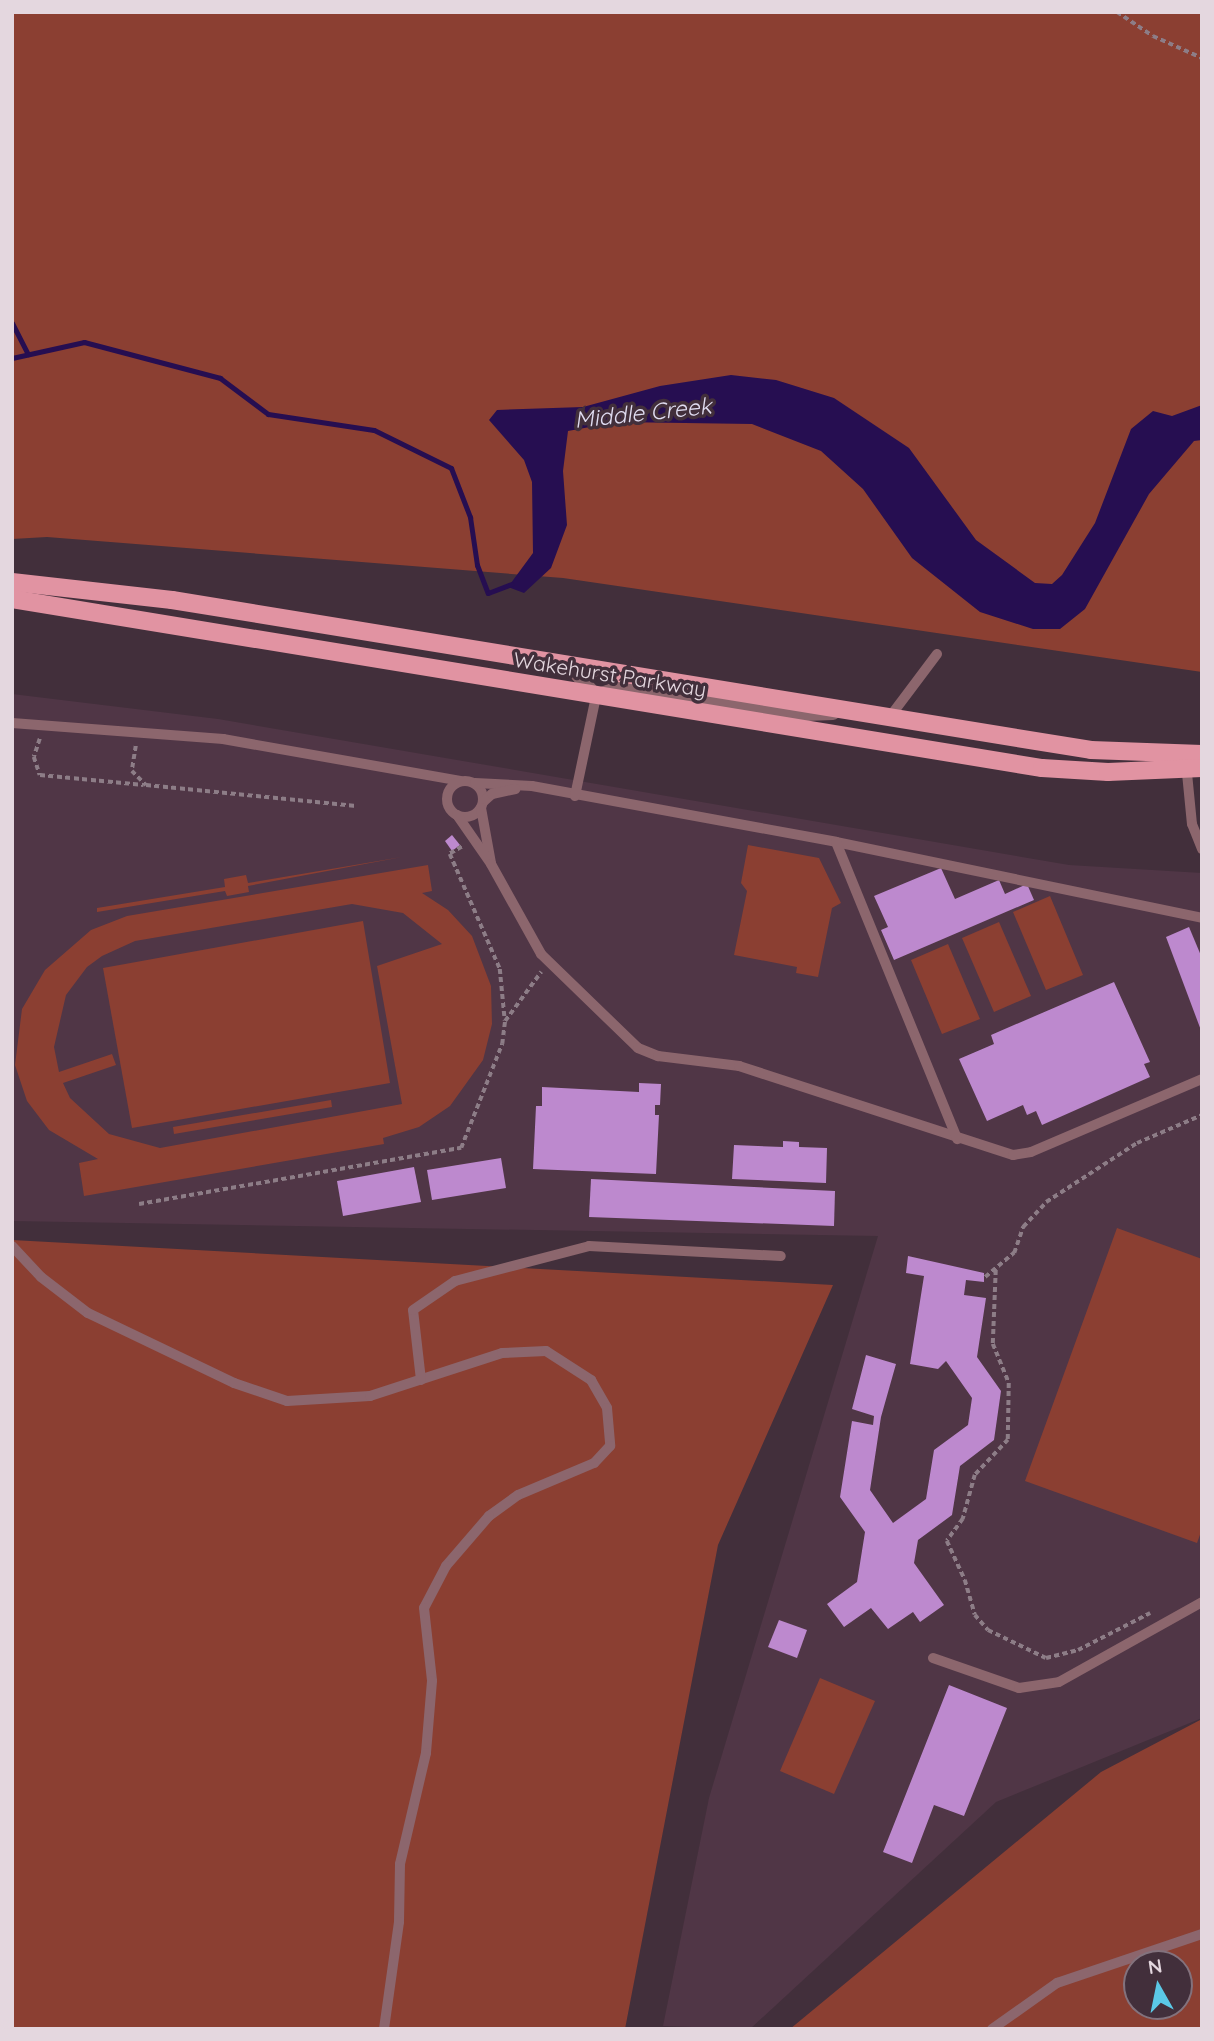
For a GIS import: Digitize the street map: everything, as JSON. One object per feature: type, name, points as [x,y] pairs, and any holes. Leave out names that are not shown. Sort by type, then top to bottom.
[{"type":"main road","name":"Wakehurst Parkway","points":[[12,582],[172,600],[888,718],[1091,750],[1194,762]]},
{"type":"main road","name":"Wakehurst Parkway","points":[[12,599],[1042,768],[1194,762]]},
{"type":"street","points":[[568,664],[596,696],[618,688],[806,714],[858,712]]},
{"type":"lane","points":[[888,718],[937,654]]},
{"type":"lane","points":[[575,796],[596,696]]},
{"type":"lane","points":[[12,723],[60,723],[154,732],[328,754],[475,783],[532,786],[836,842],[1202,918]]},
{"type":"lane","points":[[1194,762],[1192,824],[1202,849]]},
{"type":"lane","points":[[460,780],[446,797],[472,841],[491,864],[517,906],[527,931],[550,962],[638,1048],[683,1060],[739,1066],[1013,1155],[1031,1152],[1202,1079]]},
{"type":"lane","points":[[475,783],[482,805],[491,864]]},
{"type":"lane","points":[[457,815],[473,815],[492,794],[532,786]]},
{"type":"lane","points":[[836,842],[957,1139]]},
{"type":"lane","points":[[12,1246],[41,1277],[88,1313],[233,1383],[287,1401],[370,1396],[502,1353],[546,1351],[570,1363],[591,1380],[607,1408],[612,1429],[610,1446],[594,1463],[518,1496],[466,1537],[424,1608],[432,1681],[426,1754],[400,1864],[399,1922],[384,2029]]},
{"type":"lane","points":[[421,1380],[413,1311],[455,1281],[589,1246],[781,1256]]},
{"type":"lane","points":[[933,1658],[1019,1688],[1059,1682],[1202,1602]]},
{"type":"lane","points":[[992,2029],[1057,1983],[1202,1934]]},
{"type":"path","points":[[1117,12],[1153,36],[1202,58]]},
{"type":"path","points":[[60,723],[38,741],[34,757],[40,775],[356,806]]},
{"type":"path","points":[[146,785],[132,771],[132,752],[154,732]]},
{"type":"path","points":[[139,1204],[461,1148],[502,1044],[505,1021],[500,969],[450,854],[472,841]]},
{"type":"path","points":[[505,1021],[550,962]]},
{"type":"path","points":[[985,1277],[1014,1253],[1023,1227],[1046,1202],[1137,1143],[1202,1115]]},
{"type":"path","points":[[996,1270],[993,1344],[1009,1383],[1008,1440],[975,1475],[963,1519],[947,1541],[975,1615],[988,1630],[1046,1658],[1078,1650],[1157,1609]]},
{"type":"shaded area","points":[[12,12],[1202,12],[1202,672],[563,578],[47,537],[12,539]]},
{"type":"shaded area","points":[[12,694],[218,719],[1069,865],[1202,873],[1202,1718],[996,1802],[750,2029],[663,2026],[709,1798],[878,1236],[12,1221]]},
{"type":"shaded area","points":[[748,845],[819,858],[841,903],[832,908],[818,977],[796,973],[797,967],[734,955],[747,891],[741,883]]},
{"type":"shaded area","points":[[402,857],[248,886],[249,892],[227,896],[225,891],[97,912],[97,908],[225,887],[224,879],[246,875],[248,883]]},
{"type":"shaded area","points":[[428,865],[432,891],[422,893],[448,910],[472,936],[491,986],[492,1024],[483,1060],[450,1106],[419,1127],[383,1138],[384,1144],[84,1196],[79,1163],[98,1159],[49,1130],[27,1101],[15,1065],[22,1009],[45,970],[91,930],[127,916]],"holes":[[[352,904],[403,913],[442,944],[377,966],[402,1104],[160,1148],[109,1134],[70,1098],[63,1083],[116,1065],[112,1054],[59,1072],[54,1047],[66,995],[87,967],[102,956],[135,941]]]},
{"type":"shaded area","points":[[1050,896],[1083,975],[1046,990],[1013,912]]},
{"type":"shaded area","points":[[363,921],[390,1083],[132,1128],[103,968]]},
{"type":"shaded area","points":[[999,922],[1031,996],[994,1012],[962,938]]},
{"type":"shaded area","points":[[948,944],[980,1019],[942,1034],[911,960]]},
{"type":"shaded area","points":[[331,1100],[332,1107],[174,1134],[173,1127]]},
{"type":"shaded area","points":[[1117,1228],[1202,1259],[1202,1529],[1197,1543],[1025,1481]]},
{"type":"shaded area","points":[[12,1240],[833,1285],[718,1545],[625,2029],[12,2029]]},
{"type":"shaded area","points":[[820,1678],[875,1701],[834,1794],[780,1771]]},
{"type":"shaded area","points":[[1202,1719],[1202,2029],[790,2029],[1101,1772]]},
{"type":"water","points":[[731,375],[776,380],[834,398],[909,448],[976,540],[1035,583],[1052,584],[1062,575],[1095,523],[1131,429],[1153,411],[1172,416],[1202,405],[1202,440],[1194,441],[1149,494],[1085,609],[1060,629],[1033,629],[980,612],[912,558],[863,489],[821,451],[752,424],[617,422],[568,431],[563,471],[567,525],[551,568],[524,593],[508,587],[533,553],[532,482],[524,460],[489,420],[497,410],[583,407],[660,386]]},
{"type":"building","points":[[452,835],[460,845],[452,851],[445,841]]},
{"type":"building","points":[[941,868],[955,899],[999,880],[1005,894],[1027,884],[1034,900],[894,960],[881,930],[888,927],[874,896]]},
{"type":"building","points":[[1189,927],[1202,958],[1202,1033],[1166,937]]},
{"type":"building","points":[[1114,982],[1150,1062],[1144,1064],[1150,1077],[1042,1125],[1036,1111],[1027,1115],[1023,1105],[987,1121],[959,1059],[994,1044],[991,1035]]},
{"type":"building","points":[[639,1083],[661,1084],[660,1105],[655,1105],[655,1115],[659,1115],[656,1174],[533,1169],[536,1106],[542,1106],[542,1087],[639,1092]]},
{"type":"building","points":[[783,1141],[799,1142],[799,1147],[827,1148],[826,1183],[732,1179],[734,1145],[783,1147]]},
{"type":"building","points":[[501,1158],[506,1188],[432,1200],[427,1170]]},
{"type":"building","points":[[414,1167],[421,1202],[343,1216],[337,1181]]},
{"type":"building","points":[[591,1179],[835,1191],[834,1226],[589,1217]]},
{"type":"building","points":[[908,1256],[984,1273],[984,1282],[966,1280],[964,1295],[986,1298],[977,1357],[1001,1391],[994,1440],[960,1466],[952,1515],[918,1540],[914,1563],[944,1605],[920,1622],[913,1612],[888,1629],[871,1608],[844,1627],[827,1604],[857,1582],[865,1532],[840,1497],[852,1421],[873,1425],[874,1416],[852,1409],[866,1355],[896,1364],[881,1417],[870,1490],[893,1523],[926,1499],[934,1450],[968,1425],[972,1398],[946,1361],[938,1369],[910,1364],[924,1276],[906,1273]]},
{"type":"building","points":[[779,1620],[807,1630],[797,1658],[768,1647]]},
{"type":"building","points":[[949,1685],[1007,1708],[964,1816],[934,1805],[912,1863],[883,1852]]},
{"type":"waterway","points":[[12,323],[28,354]]},
{"type":"waterway","name":"Middle Creek","points":[[12,358],[84,342],[220,378],[268,414],[374,430],[451,468],[470,517],[477,565],[488,593],[511,584]]}]
